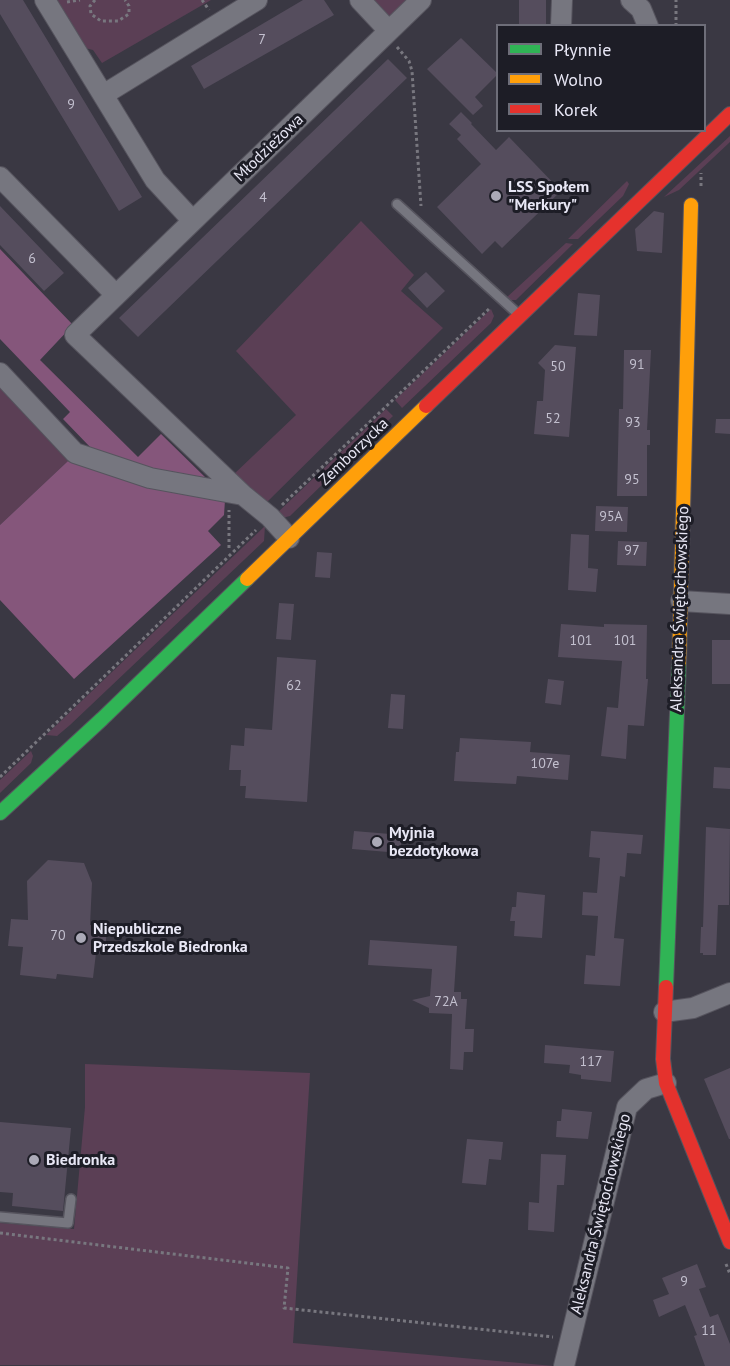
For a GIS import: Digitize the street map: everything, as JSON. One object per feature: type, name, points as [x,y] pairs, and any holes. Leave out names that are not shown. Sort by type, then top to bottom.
[{"type":"street","points":[[45,0],[155,180],[192,220]]},
{"type":"street","points":[[103,95],[256,0]]},
{"type":"street","points":[[360,0],[387,33]]},
{"type":"street","name":"Młodzieżowa","points":[[289,538],[270,517],[237,494],[75,335],[422,0]]},
{"type":"street","points":[[561,24],[562,0]]},
{"type":"street","points":[[631,0],[641,9],[647,24]]},
{"type":"street","name":"Zemborzycka","points":[[0,813],[102,719],[730,114]]},
{"type":"street","points":[[0,177],[115,294]]},
{"type":"street","name":"Aleksandra Świętochowskiego","points":[[691,205],[681,601],[663,1059],[666,1083],[730,1242]]},
{"type":"street","points":[[0,373],[75,453],[150,478],[237,494]]},
{"type":"street","points":[[681,601],[730,604]]},
{"type":"street","points":[[664,1012],[693,1008],[730,993]]},
{"type":"street","name":"Aleksandra Świętochowskiego","points":[[564,1366],[627,1107],[646,1089],[666,1083]]},
{"type":"lane","points":[[397,204],[519,315]]},
{"type":"lane","points":[[0,1217],[68,1223],[71,1198]]},
{"type":"path","points":[[95,0],[90,6],[91,14],[101,21],[118,21],[129,14],[129,6],[125,0]]},
{"type":"path","points":[[676,0],[676,24]]},
{"type":"path","points":[[387,33],[409,61],[412,71],[422,226]]},
{"type":"path","points":[[229,548],[237,494]]},
{"type":"path","points":[[0,1233],[288,1268],[284,1308],[570,1339]]},
{"type":"shaded area","points":[[53,0],[211,0],[102,63],[93,50],[81,47]]},
{"type":"shaded area","points":[[369,0],[408,0],[387,19]]},
{"type":"shaded area","points":[[730,136],[730,142],[679,190],[664,197]]},
{"type":"shaded area","points":[[627,181],[629,184],[623,196],[578,239],[568,239]]},
{"type":"shaded area","points":[[361,221],[414,275],[401,291],[443,328],[264,505],[233,475],[296,415],[236,351]]},
{"type":"shaded area","points":[[566,243],[573,244],[516,300],[506,298]]},
{"type":"shaded area","points":[[0,249],[73,325],[40,360],[138,457],[161,434],[207,479],[147,468],[91,448],[63,419],[70,412],[0,339]]},
{"type":"shaded area","points":[[491,309],[494,316],[491,323],[402,408],[395,400]]},
{"type":"shaded area","points":[[0,388],[68,461],[0,525]]},
{"type":"shaded area","points":[[386,409],[393,416],[290,516],[282,518],[275,515]]},
{"type":"shaded area","points":[[68,461],[146,486],[225,500],[224,515],[208,531],[221,545],[74,679],[0,600],[0,525]]},
{"type":"shaded area","points":[[265,526],[264,541],[70,725],[57,736],[46,735]]},
{"type":"shaded area","points":[[31,751],[33,756],[31,763],[0,793],[0,780]]},
{"type":"shaded area","points":[[85,1064],[310,1073],[293,1343],[554,1366],[0,1365],[0,1223],[74,1229],[85,1107]]},
{"type":"building","points":[[0,0],[23,0],[142,197],[119,211],[0,14]]},
{"type":"building","points":[[303,0],[324,0],[334,15],[204,89],[191,66]]},
{"type":"building","points":[[519,0],[546,0],[546,24],[519,24]]},
{"type":"building","points":[[461,38],[496,72],[496,76],[475,97],[483,106],[473,115],[427,69]]},
{"type":"building","points":[[388,59],[407,78],[138,337],[119,318]]},
{"type":"building","name":"LSS Społem \"Merkury\"","points":[[461,112],[496,150],[509,137],[561,191],[502,248],[495,241],[482,254],[437,207],[481,164],[457,139],[461,135],[449,124]]},
{"type":"building","points":[[0,206],[64,273],[44,291],[0,245]]},
{"type":"building","points":[[654,211],[664,213],[662,253],[637,251],[635,229]]},
{"type":"building","points":[[426,272],[445,291],[427,308],[408,288]]},
{"type":"building","points":[[578,293],[600,295],[597,336],[574,335]]},
{"type":"building","points":[[555,345],[576,347],[569,437],[534,434],[537,401],[543,401],[545,370],[538,363]]},
{"type":"building","points":[[624,350],[651,350],[647,430],[650,430],[650,445],[647,445],[647,496],[617,496],[619,409],[623,409]]},
{"type":"building","points":[[716,419],[730,419],[730,434],[715,433]]},
{"type":"building","points":[[596,506],[628,507],[627,532],[595,531]]},
{"type":"building","points":[[571,534],[589,535],[588,568],[598,569],[596,592],[568,590]]},
{"type":"building","points":[[618,541],[647,542],[646,566],[617,565]]},
{"type":"building","points":[[317,552],[332,553],[330,578],[315,577]]},
{"type":"building","points":[[279,603],[294,604],[291,640],[276,639]]},
{"type":"building","points":[[561,624],[604,627],[604,624],[647,625],[646,679],[648,679],[644,726],[628,725],[626,759],[601,756],[607,707],[618,708],[622,661],[558,657]]},
{"type":"building","points":[[712,640],[730,640],[730,684],[712,684]]},
{"type":"building","points":[[277,657],[316,660],[307,802],[245,798],[246,786],[240,786],[241,770],[229,770],[231,745],[244,746],[245,728],[272,730]]},
{"type":"building","points":[[548,679],[564,681],[561,705],[545,703]]},
{"type":"building","points":[[391,694],[405,695],[403,729],[388,728]]},
{"type":"building","points":[[460,738],[531,742],[530,752],[570,755],[568,780],[517,776],[516,784],[454,781],[456,752],[459,752]]},
{"type":"building","points":[[714,767],[730,768],[730,789],[713,788]]},
{"type":"building","points":[[706,827],[730,829],[729,905],[718,905],[716,955],[700,953]]},
{"type":"building","name":"Myjnia bezdotykowa","points":[[354,831],[402,835],[400,853],[352,849]]},
{"type":"building","points":[[591,831],[643,835],[641,854],[627,853],[625,877],[620,876],[614,938],[624,939],[620,986],[584,984],[586,955],[595,956],[598,916],[582,915],[583,892],[597,893],[600,858],[589,857]]},
{"type":"building","points":[[48,860],[84,863],[92,883],[90,925],[107,926],[105,954],[96,953],[93,978],[57,974],[56,979],[20,975],[23,947],[8,946],[11,919],[28,920],[27,881]]},
{"type":"building","points":[[517,892],[545,895],[542,938],[514,936],[515,921],[510,921],[512,907],[516,907]]},
{"type":"building","points":[[370,940],[457,946],[454,992],[461,992],[461,999],[467,999],[465,1029],[474,1029],[473,1052],[464,1052],[463,1070],[450,1069],[452,1014],[429,1013],[429,1008],[412,1000],[430,996],[432,969],[368,965]]},
{"type":"building","points":[[545,1045],[614,1051],[611,1082],[581,1079],[581,1075],[569,1073],[570,1065],[544,1063]]},
{"type":"building","points":[[730,1068],[730,1139],[729,1139],[704,1079]]},
{"type":"building","points":[[562,1109],[592,1112],[588,1139],[556,1137],[557,1121],[561,1121]]},
{"type":"building","name":"Biedronka","points":[[0,1122],[71,1128],[63,1211],[12,1206],[13,1193],[0,1192]]},
{"type":"building","points":[[467,1139],[503,1142],[501,1160],[489,1159],[486,1185],[462,1183]]},
{"type":"building","points":[[541,1154],[566,1155],[564,1185],[557,1185],[554,1232],[528,1230],[529,1202],[539,1203]]},
{"type":"building","points":[[697,1264],[706,1287],[699,1289],[710,1317],[718,1314],[730,1344],[730,1366],[705,1366],[694,1336],[697,1335],[685,1305],[659,1317],[653,1300],[669,1294],[662,1278]]},
{"type":"traffic: fast","points":[[0,813],[102,719],[247,579]]},
{"type":"traffic: fast","points":[[666,987],[679,663]]},
{"type":"traffic: slow","points":[[679,663],[691,205]]},
{"type":"traffic: slow","points":[[247,579],[426,406]]},
{"type":"traffic: jam","points":[[426,406],[730,114]]},
{"type":"traffic: jam","points":[[666,987],[663,1059],[666,1083],[730,1242]]},
{"type":"place","name":"LSS Społem \"Merkury\"","points":[[496,196]]},
{"type":"place","name":"Myjnia bezdotykowa","points":[[377,842]]},
{"type":"place","name":"Niepubliczne Przedszkole Biedronka","points":[[81,938]]},
{"type":"place","name":"Biedronka","points":[[34,1160]]}]
